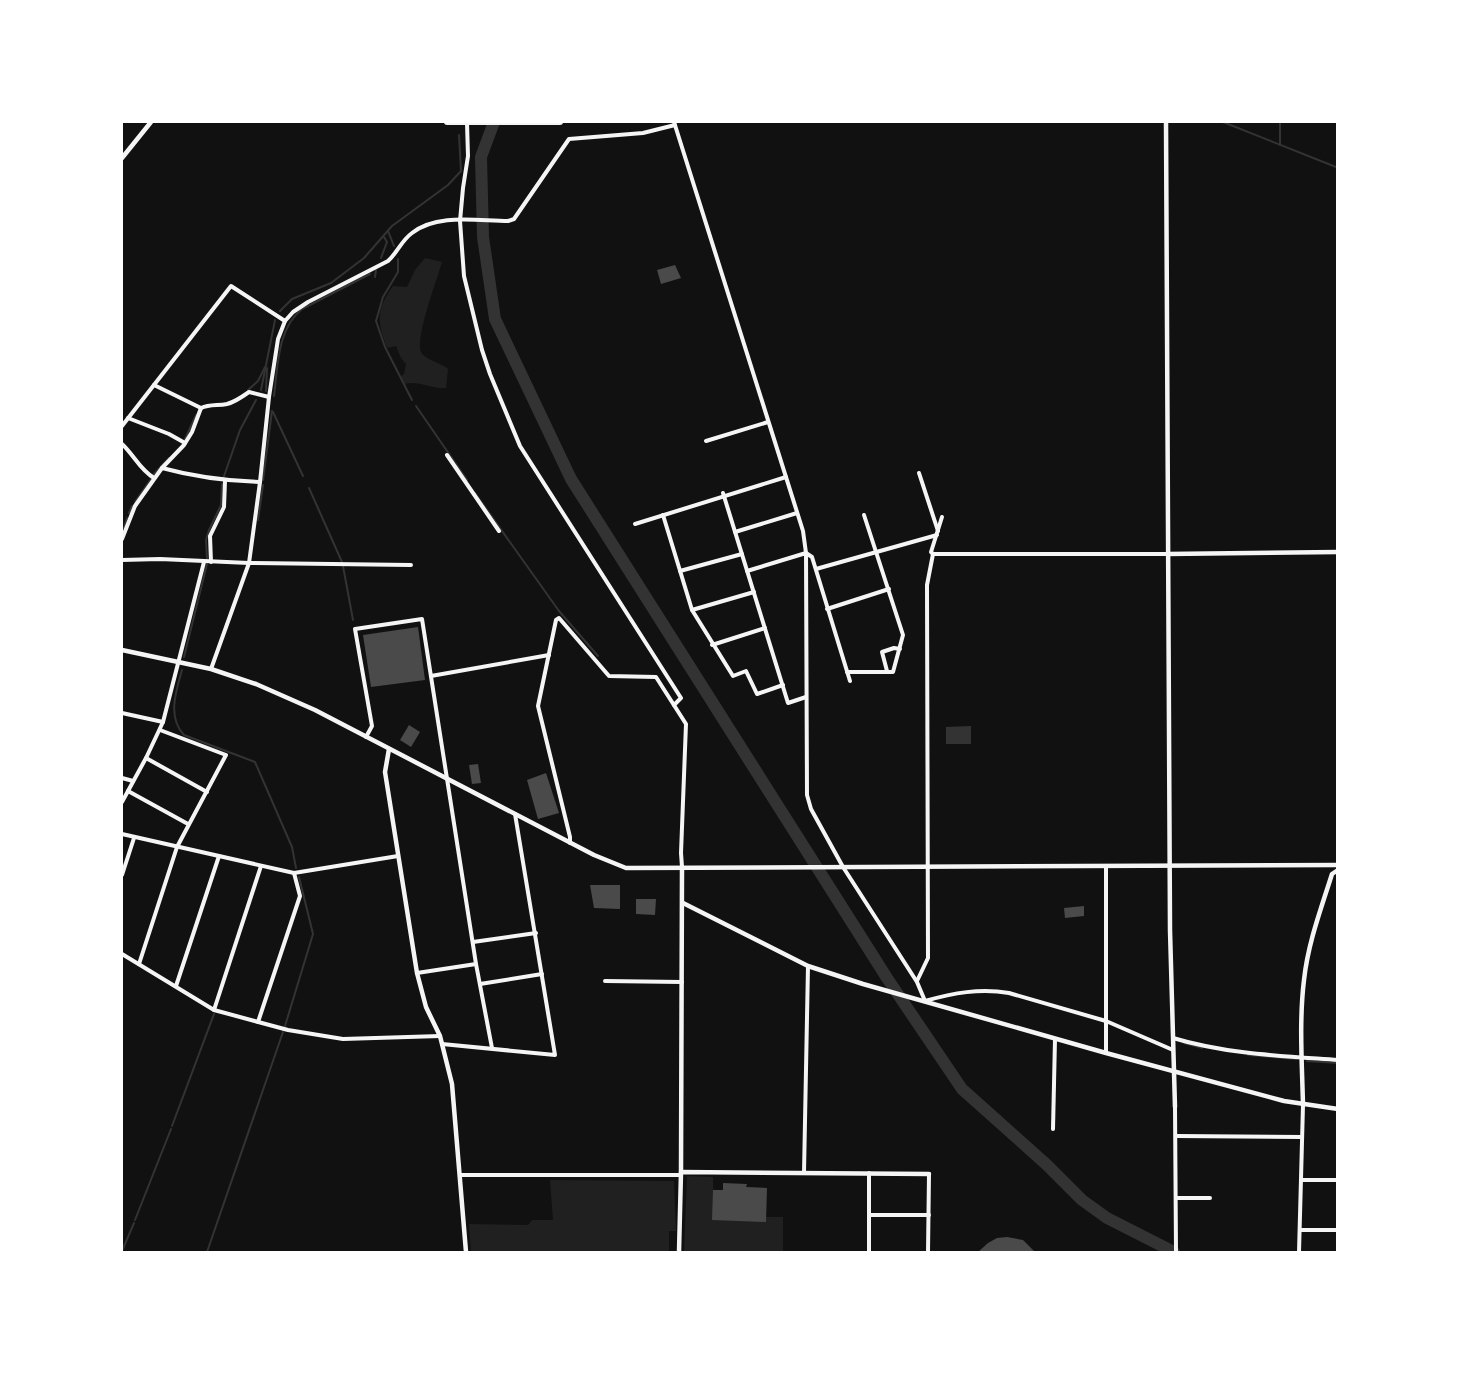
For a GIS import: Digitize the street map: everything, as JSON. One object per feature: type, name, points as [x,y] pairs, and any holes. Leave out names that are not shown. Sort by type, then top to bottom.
[{"type":"highway","points":[[447,122],[560,122]]},
{"type":"street","points":[[122,158],[151,122]]},
{"type":"street","points":[[1166,122],[1169,866],[1176,1136],[1176,1252]]},
{"type":"street","points":[[467,123],[468,156],[463,188],[462,221],[464,276],[482,350],[520,446],[681,698],[674,705]]},
{"type":"street","points":[[211,669],[249,563],[268,397],[278,339],[285,321],[293,312],[309,302],[388,261],[399,245],[414,231],[434,221],[508,221],[514,219],[569,139],[643,133],[674,123],[803,531],[806,554],[807,795],[843,867],[925,1000]]},
{"type":"street","points":[[122,426],[231,286],[285,321]]},
{"type":"street","points":[[154,384],[201,408]]},
{"type":"street","points":[[122,539],[135,506],[154,478],[185,443],[201,408],[208,405],[225,405],[249,392],[268,397]]},
{"type":"street","points":[[128,418],[163,431],[185,443]]},
{"type":"street","points":[[706,441],[768,422]]},
{"type":"street","points":[[122,444],[139,466],[154,478]]},
{"type":"street","points":[[447,455],[499,531]]},
{"type":"street","points":[[162,468],[225,481],[260,482]]},
{"type":"street","points":[[919,473],[937,533]]},
{"type":"street","points":[[635,524],[786,477]]},
{"type":"street","points":[[211,562],[210,536],[224,507],[225,481]]},
{"type":"street","points":[[724,495],[788,703],[806,697]]},
{"type":"street","points":[[735,532],[797,513]]},
{"type":"street","points":[[663,515],[692,610],[733,676],[746,671],[757,694],[783,685]]},
{"type":"street","points":[[847,672],[893,672],[903,635],[864,515]]},
{"type":"street","points":[[916,982],[928,958],[927,585],[933,554],[931,552],[942,517]]},
{"type":"street","points":[[816,569],[937,533]]},
{"type":"street","points":[[933,554],[1338,552]]},
{"type":"street","points":[[680,571],[742,554]]},
{"type":"street","points":[[747,571],[806,554],[812,557],[850,681]]},
{"type":"street","points":[[122,560],[411,565]]},
{"type":"street","points":[[122,802],[163,722],[204,562]]},
{"type":"street","points":[[827,609],[889,589]]},
{"type":"street","points":[[692,610],[754,592]]},
{"type":"street","points":[[570,843],[538,706],[556,620],[559,618],[609,676],[656,677],[686,724],[681,853],[683,903],[679,1252]]},
{"type":"street","points":[[366,737],[372,726],[355,629],[422,619],[476,963],[492,1047]]},
{"type":"street","points":[[712,645],[765,628]]},
{"type":"street","points":[[887,672],[882,652],[894,648],[900,649]]},
{"type":"street","points":[[122,650],[211,669],[256,684],[315,710],[570,843],[626,868],[1338,865]]},
{"type":"street","points":[[430,676],[549,655]]},
{"type":"street","points":[[122,713],[163,722]]},
{"type":"street","points":[[139,964],[177,847],[226,755],[159,730]]},
{"type":"street","points":[[389,749],[385,772],[417,973],[426,1007],[440,1036],[452,1084],[466,1252]]},
{"type":"street","points":[[146,758],[207,792]]},
{"type":"street","points":[[122,778],[133,781]]},
{"type":"street","points":[[128,790],[188,824]]},
{"type":"street","points":[[442,1044],[492,1047],[555,1055],[515,814]]},
{"type":"street","points":[[122,834],[294,873],[398,856]]},
{"type":"street","points":[[122,875],[134,838]]},
{"type":"street","points":[[176,986],[219,856]]},
{"type":"street","points":[[214,1010],[261,866]]},
{"type":"street","points":[[1106,867],[1106,1053]]},
{"type":"street","points":[[1299,1252],[1303,1105],[1302,998],[1311,942],[1332,874],[1338,870]]},
{"type":"street","points":[[258,1022],[300,896],[294,873]]},
{"type":"street","points":[[683,903],[808,966],[863,984],[1055,1039],[1303,1105],[1338,1109]]},
{"type":"street","points":[[473,942],[536,933]]},
{"type":"street","points":[[122,954],[214,1010],[288,1030],[343,1039],[440,1036]]},
{"type":"street","points":[[417,973],[476,963]]},
{"type":"street","points":[[804,1173],[808,966]]},
{"type":"street","points":[[480,984],[542,974]]},
{"type":"street","points":[[605,981],[682,982]]},
{"type":"street","points":[[925,1000],[961,992],[994,990],[1009,993],[1106,1021],[1173,1050]]},
{"type":"street","points":[[1173,1038],[1229,1051],[1338,1060]]},
{"type":"street","points":[[1053,1130],[1055,1039]]},
{"type":"street","points":[[1176,1136],[1302,1137]]},
{"type":"street","points":[[869,1173],[869,1252]]},
{"type":"street","points":[[460,1175],[929,1174],[928,1252]]},
{"type":"street","points":[[1301,1180],[1338,1180]]},
{"type":"street","points":[[1177,1198],[1210,1198]]},
{"type":"street","points":[[869,1215],[929,1215]]},
{"type":"street","points":[[1300,1230],[1338,1230]]},
{"type":"shaded area","points":[[425,258],[442,262],[421,334],[421,352],[448,369],[446,388],[414,383],[404,384],[401,376],[404,374],[406,364],[396,346],[387,348],[381,330],[381,309],[387,294],[393,286],[407,287],[415,270]]},
{"type":"shaded area","points":[[971,726],[971,744],[946,744],[946,727]]},
{"type":"shaded area","points":[[687,1176],[713,1177],[714,1217],[783,1217],[783,1252],[684,1252]]},
{"type":"shaded area","points":[[550,1180],[674,1181],[676,1231],[669,1231],[669,1252],[471,1252],[469,1224],[528,1225],[532,1220],[553,1220]]},
{"type":"building","points":[[675,265],[681,278],[661,284],[657,270]]},
{"type":"building","points":[[418,627],[425,680],[371,687],[363,635]]},
{"type":"building","points":[[409,725],[420,732],[411,747],[400,740]]},
{"type":"building","points":[[478,764],[481,783],[472,784],[469,765]]},
{"type":"building","points":[[546,773],[559,813],[538,819],[527,780]]},
{"type":"building","points":[[590,885],[620,885],[620,909],[594,908]]},
{"type":"building","points":[[636,899],[656,899],[655,915],[636,914]]},
{"type":"building","points":[[1084,906],[1084,916],[1065,918],[1064,908]]},
{"type":"building","points":[[723,1183],[767,1188],[766,1222],[712,1220],[713,1190],[723,1190]]},
{"type":"building","points":[[997,1238],[1023,1240],[1035,1252],[978,1252]]},
{"type":"waterway","points":[[494,122],[481,157],[483,237],[495,319],[571,479],[887,978],[962,1089],[1047,1165],[1082,1200],[1107,1218],[1174,1252]]},
{"type":"waterway","points":[[1223,122],[1336,167]]},
{"type":"waterway","points":[[1280,122],[1280,145]]},
{"type":"waterway","points":[[280,311],[292,299],[331,283],[364,258],[392,226],[448,185],[461,171],[459,135]]},
{"type":"waterway","points":[[388,231],[394,246]]},
{"type":"waterway","points":[[381,258],[387,242],[384,237]]},
{"type":"waterway","points":[[398,259],[398,272],[383,297],[376,321],[385,347],[412,400]]},
{"type":"waterway","points":[[375,277],[376,270]]},
{"type":"waterway","points":[[274,396],[283,337],[294,317],[302,309],[370,274]]},
{"type":"waterway","points":[[261,390],[275,320]]},
{"type":"waterway","points":[[248,390],[258,381],[265,367]]},
{"type":"waterway","points":[[266,391],[267,368]]},
{"type":"waterway","points":[[223,479],[240,430],[256,400]]},
{"type":"waterway","points":[[416,406],[467,480]]},
{"type":"waterway","points":[[263,480],[272,411]]},
{"type":"waterway","points":[[273,412],[303,476]]},
{"type":"waterway","points":[[185,439],[196,415]]},
{"type":"waterway","points":[[153,475],[169,458]]},
{"type":"waterway","points":[[135,502],[151,479]]},
{"type":"waterway","points":[[207,559],[206,540],[221,505],[222,484]]},
{"type":"waterway","points":[[258,520],[263,485]]},
{"type":"waterway","points":[[309,488],[342,562]]},
{"type":"waterway","points":[[475,493],[559,611],[598,656]]},
{"type":"waterway","points":[[129,513],[132,506]]},
{"type":"waterway","points":[[124,528],[127,518]]},
{"type":"waterway","points":[[184,657],[207,564]]},
{"type":"waterway","points":[[343,566],[353,620]]},
{"type":"waterway","points":[[182,670],[174,704],[179,728],[184,735],[255,762],[292,847],[296,868]]},
{"type":"waterway","points":[[285,1026],[313,934],[299,877]]},
{"type":"waterway","points":[[172,1126],[214,1014]]},
{"type":"waterway","points":[[207,1252],[283,1032]]},
{"type":"waterway","points":[[1184,1043],[1202,1048]]},
{"type":"waterway","points":[[1248,1055],[1296,1059]]},
{"type":"waterway","points":[[1307,1061],[1338,1063]]},
{"type":"waterway","points":[[135,1220],[171,1129]]},
{"type":"waterway","points":[[122,1251],[134,1223]]}]
